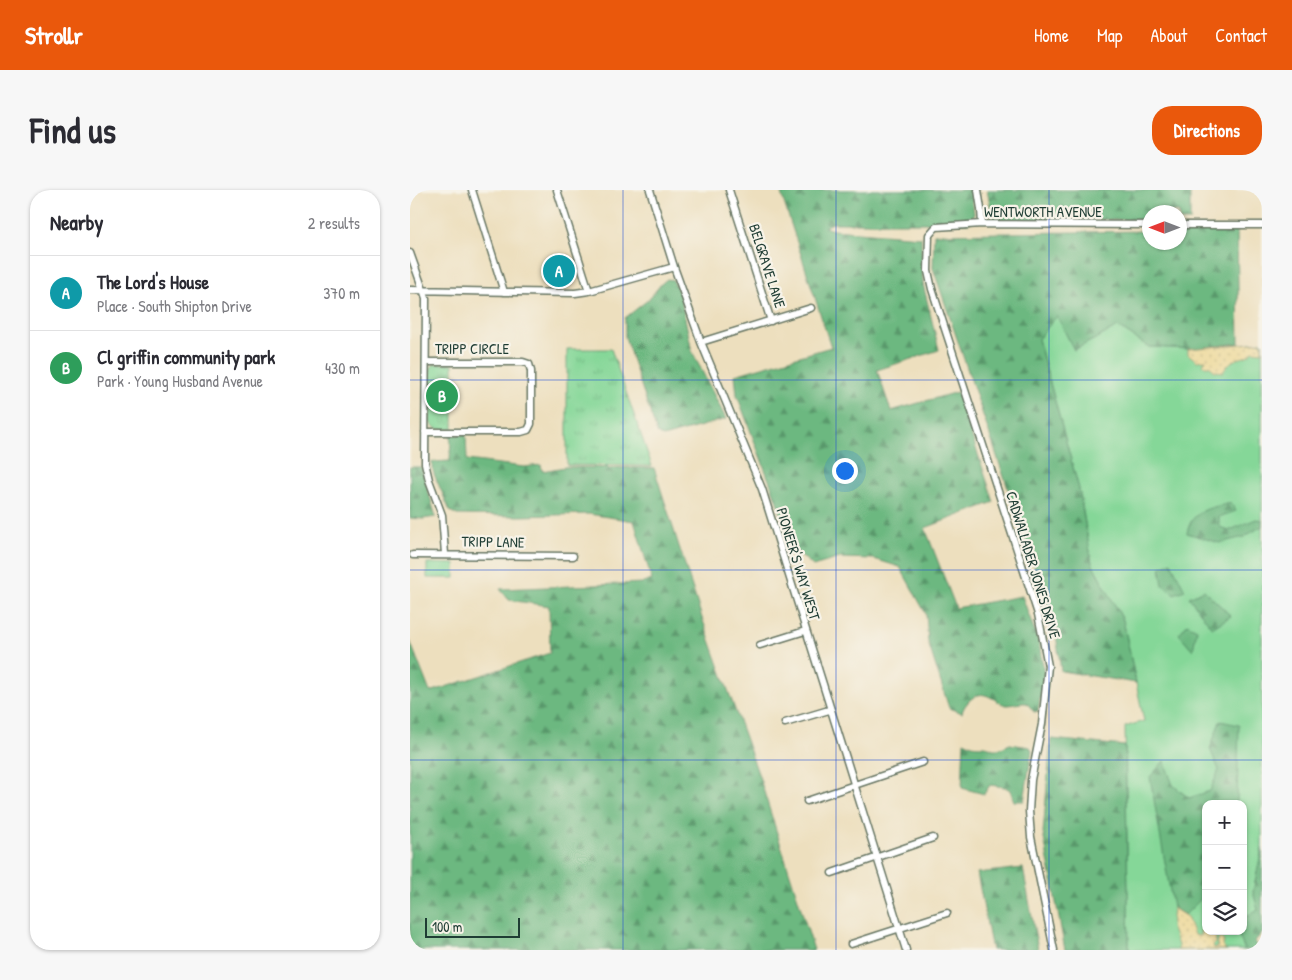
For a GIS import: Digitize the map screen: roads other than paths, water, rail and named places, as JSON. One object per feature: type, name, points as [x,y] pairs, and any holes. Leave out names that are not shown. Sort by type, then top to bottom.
[{"type":"street","points":[[472,190],[504,292]]},
{"type":"street","points":[[556,190],[589,291]]},
{"type":"street","name":"PIONEER'S WAY WEST","points":[[650,190],[700,342],[762,489],[906,950]]},
{"type":"street","name":"BELGRAVE LANE","points":[[729,190],[771,320]]},
{"type":"street","points":[[978,190],[982,224]]},
{"type":"street","name":"WENTWORTH AVENUE","points":[[936,227],[982,224],[1142,224]]},
{"type":"street","points":[[1187,224],[1262,224]]},
{"type":"street","name":"CADWALLADER JONES DRIVE","points":[[936,227],[929,235],[928,248],[928,271],[932,289],[1038,614],[1048,666],[1042,724],[1032,780],[1029,811],[1032,837],[1054,950]]},
{"type":"street","points":[[410,253],[426,298],[426,463],[429,480],[442,515],[445,554]]},
{"type":"street","points":[[410,290],[575,293],[589,291],[674,266]]},
{"type":"street","points":[[700,342],[811,308]]},
{"type":"street","name":"TRIPP CIRCLE","points":[[425,432],[521,432],[528,430],[531,424],[531,371],[529,364],[523,362],[426,362]]},
{"type":"street","name":"TRIPP LANE","points":[[413,555],[573,556]]},
{"type":"street","points":[[760,645],[805,631]]},
{"type":"street","points":[[785,723],[830,710]]},
{"type":"street","points":[[807,801],[923,762]]},
{"type":"street","points":[[832,873],[933,838]]},
{"type":"street","points":[[851,944],[947,913]]},
{"type":"place","name":"The Lord's House","points":[[559,271]]},
{"type":"place","name":"Cl griffin community park","points":[[442,396]]}]
